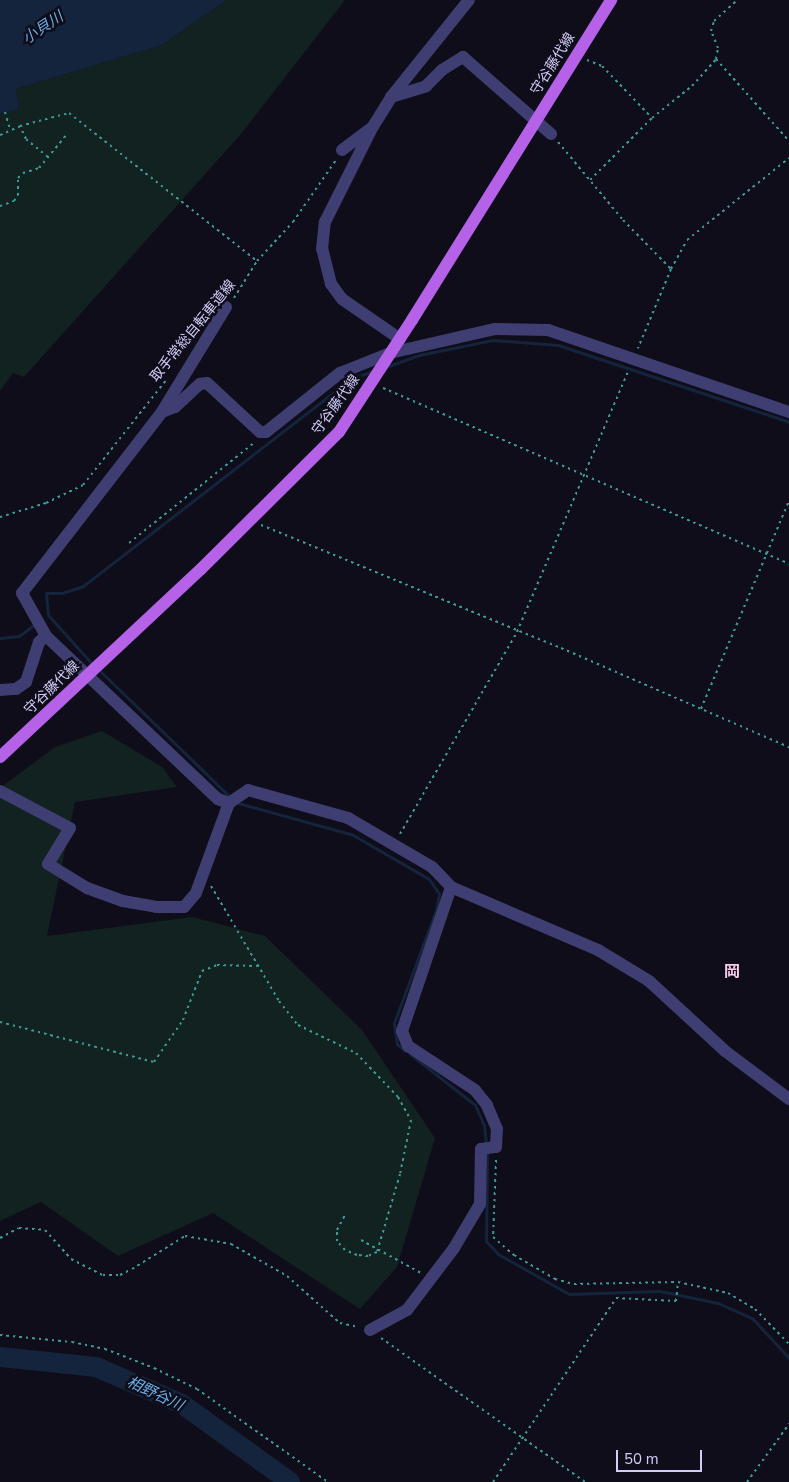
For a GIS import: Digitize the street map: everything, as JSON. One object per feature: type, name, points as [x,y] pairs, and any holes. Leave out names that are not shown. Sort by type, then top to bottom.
[{"type":"main road","name":"守谷藤代線","points":[[0,757],[250,520],[339,432],[400,339],[611,0]]},
{"type":"street","points":[[400,339],[342,299],[331,284],[323,262],[325,222],[372,128],[391,97],[469,0]]},
{"type":"street","points":[[391,97],[426,86],[442,70],[463,57],[536,118],[551,134]]},
{"type":"street","points":[[342,150],[372,128]]},
{"type":"street","points":[[226,307],[162,412],[22,593],[44,632],[93,670],[218,800],[233,800],[248,790],[348,818],[432,867],[451,887],[598,950],[649,981],[725,1051],[789,1099]]},
{"type":"street","points":[[162,412],[175,408],[200,384],[208,383],[260,432],[266,432],[340,373],[389,355],[495,329],[548,330],[789,412]]},
{"type":"street","points":[[0,690],[16,689],[26,682],[44,632]]},
{"type":"street","points":[[0,791],[70,828],[48,864],[87,888],[123,901],[156,907],[184,907],[196,893],[233,800]]},
{"type":"street","points":[[370,1330],[407,1310],[454,1248],[480,1204],[481,1149],[496,1146],[497,1129],[487,1105],[475,1090],[408,1046],[402,1031],[451,887]]},
{"type":"path","points":[[590,180],[652,118],[692,86],[716,59],[718,48],[711,32],[714,21],[737,0]]},
{"type":"path","points":[[576,55],[602,66],[652,118]]},
{"type":"path","points":[[716,59],[789,140]]},
{"type":"path","points":[[5,112],[10,129]]},
{"type":"path","points":[[0,135],[10,129],[69,113],[247,256],[257,261]]},
{"type":"path","points":[[20,126],[26,139],[48,156]]},
{"type":"path","points":[[0,206],[14,201],[18,195],[18,178],[23,172],[39,168],[68,133]]},
{"type":"path","points":[[551,134],[671,269]]},
{"type":"path","name":"取手常総自転車道線","points":[[226,307],[242,289],[257,261],[294,222],[325,181],[342,150]]},
{"type":"path","points":[[393,843],[413,816],[517,632],[671,269],[687,240],[789,158]]},
{"type":"path","name":"取手常総自転車道線","points":[[0,516],[46,502],[83,485],[169,376]]},
{"type":"path","points":[[373,381],[789,564]]},
{"type":"path","points":[[129,543],[266,432]]},
{"type":"path","points":[[701,709],[789,501]]},
{"type":"path","points":[[250,520],[789,747]]},
{"type":"path","points":[[203,874],[279,1001],[298,1025],[356,1053],[398,1097],[411,1120],[400,1174],[378,1249],[368,1256],[345,1250],[337,1241],[337,1230],[345,1215]]},
{"type":"path","points":[[0,1022],[154,1062],[183,1020],[202,970],[217,965],[258,966]]},
{"type":"path","points":[[496,1146],[493,1237],[514,1255],[555,1279],[574,1284],[678,1282],[728,1293],[755,1309],[789,1344]]},
{"type":"path","points":[[0,1238],[19,1228],[45,1230],[71,1258],[103,1275],[120,1275],[185,1236],[231,1244],[287,1276],[340,1323],[370,1330],[585,1482]]},
{"type":"path","points":[[361,1240],[430,1278]]},
{"type":"path","points":[[493,1482],[616,1298],[676,1301],[678,1282]]},
{"type":"path","points":[[0,1335],[97,1347],[154,1368],[197,1389],[328,1482]]},
{"type":"path","points":[[747,1482],[789,1424]]},
{"type":"shaded area","points":[[227,0],[345,0],[241,134],[24,377],[13,373],[0,391],[0,114],[19,109],[16,89],[162,45]]},
{"type":"shaded area","points":[[102,731],[162,767],[177,787],[75,802],[47,936],[192,917],[265,936],[362,1030],[435,1138],[397,1267],[360,1309],[213,1213],[118,1256],[41,1202],[0,1221],[0,788],[55,747]]},
{"type":"water","name":"小貝川","points":[[0,0],[227,0],[162,45],[16,89],[19,109],[0,114]]},
{"type":"waterway","points":[[386,367],[419,355],[493,340],[558,345],[789,422]]},
{"type":"waterway","points":[[94,666],[48,615],[46,593],[62,593],[83,586],[351,379],[373,371]]},
{"type":"waterway","points":[[0,638],[19,636],[35,624]]},
{"type":"waterway","points":[[99,670],[231,798]]},
{"type":"waterway","points":[[238,803],[353,835],[429,879],[439,894],[436,910],[394,1023],[397,1044],[405,1051]]},
{"type":"waterway","points":[[410,1054],[475,1105],[484,1125],[486,1144]]},
{"type":"waterway","points":[[487,1150],[486,1241],[498,1254],[569,1294],[660,1291],[718,1303],[752,1318],[789,1358]]},
{"type":"waterway","name":"相野谷川","points":[[0,1357],[96,1367],[182,1404],[290,1482]]},
{"type":"district","name":"岡","points":[[732,972]]}]
